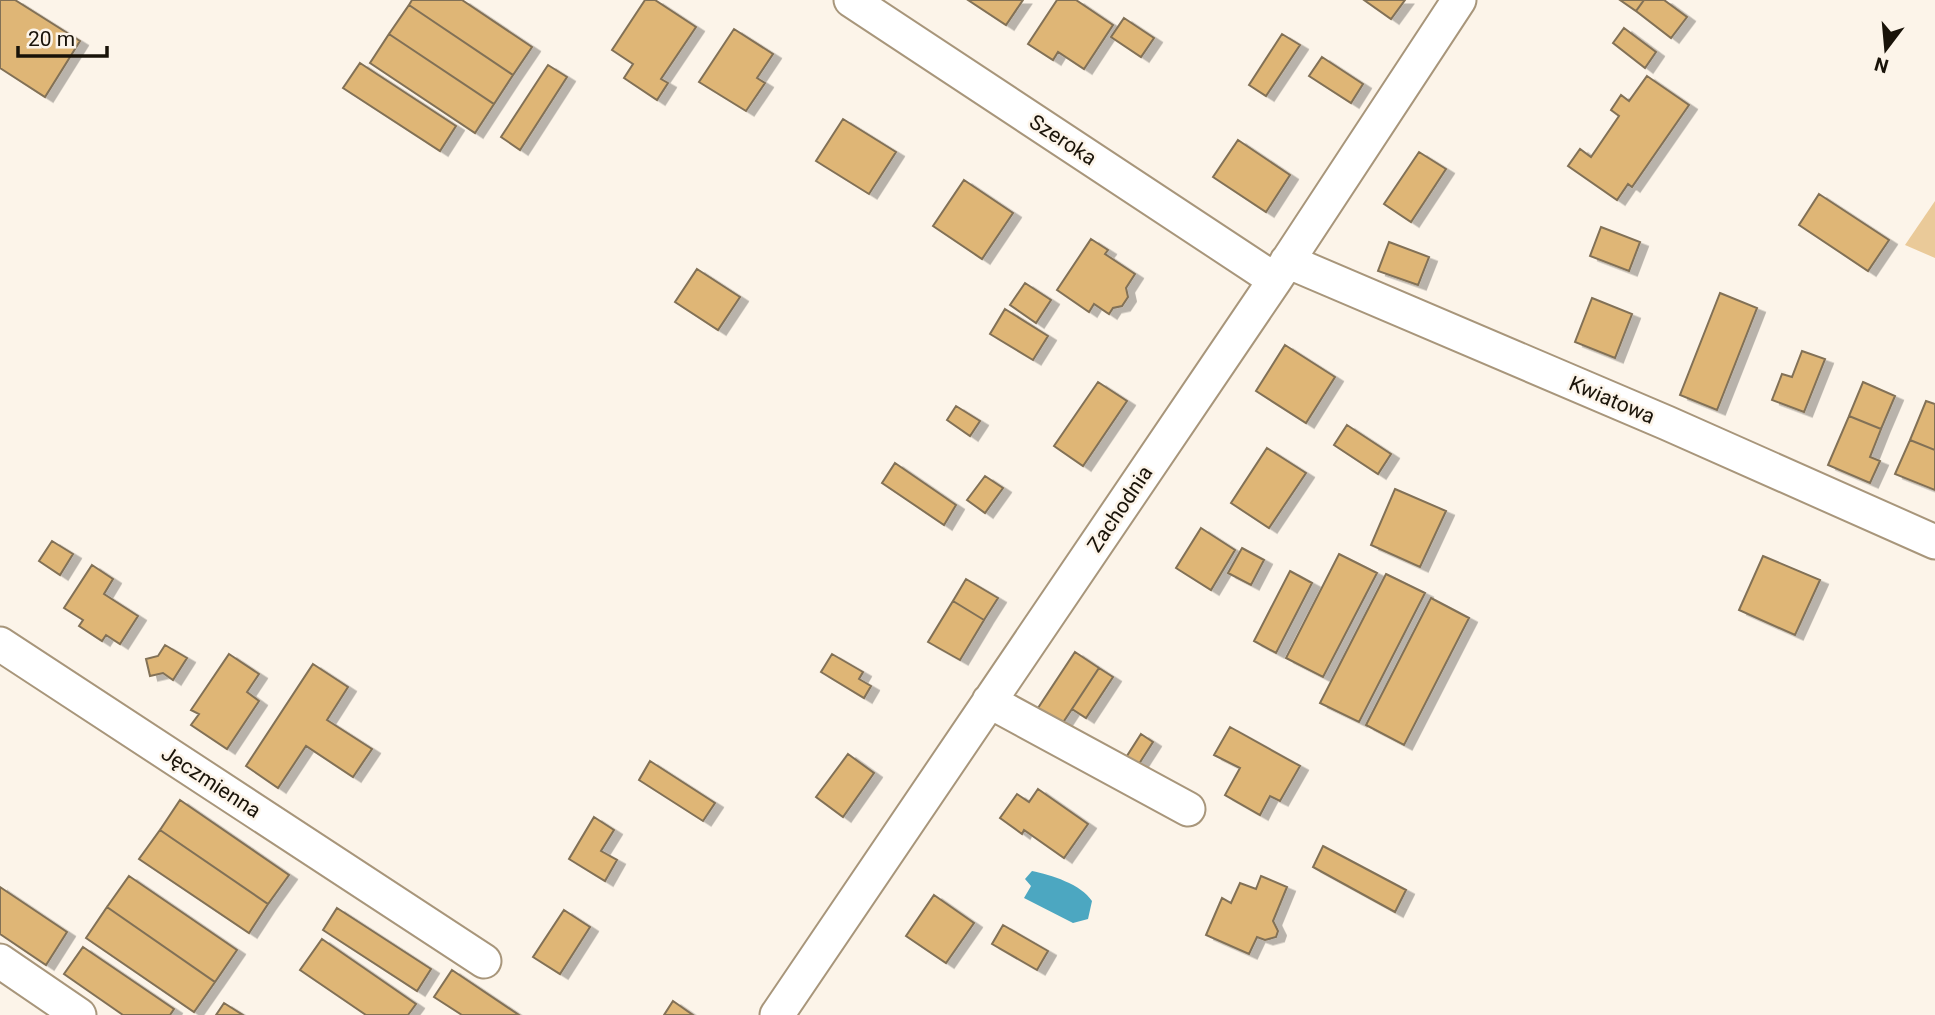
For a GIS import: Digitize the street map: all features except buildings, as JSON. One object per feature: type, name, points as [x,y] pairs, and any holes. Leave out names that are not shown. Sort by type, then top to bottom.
[{"type":"street","name":"Szeroka","points":[[851,0],[1281,270]]},
{"type":"street","name":"Zachodnia","points":[[777,1015],[1281,270],[1460,0]]},
{"type":"street","name":"Kwiatowa","points":[[1281,270],[1667,423],[1935,542]]},
{"type":"street","name":"Jęczmienna","points":[[0,644],[484,961]]},
{"type":"street","points":[[989,701],[1188,809]]},
{"type":"street","points":[[0,961],[79,1015]]},
{"type":"shaded area","points":[[1935,201],[1935,258],[1905,245]]},
{"type":"water","points":[[1032,871],[1065,881],[1087,895],[1092,901],[1088,919],[1073,923],[1024,898],[1031,886],[1025,879]]}]
